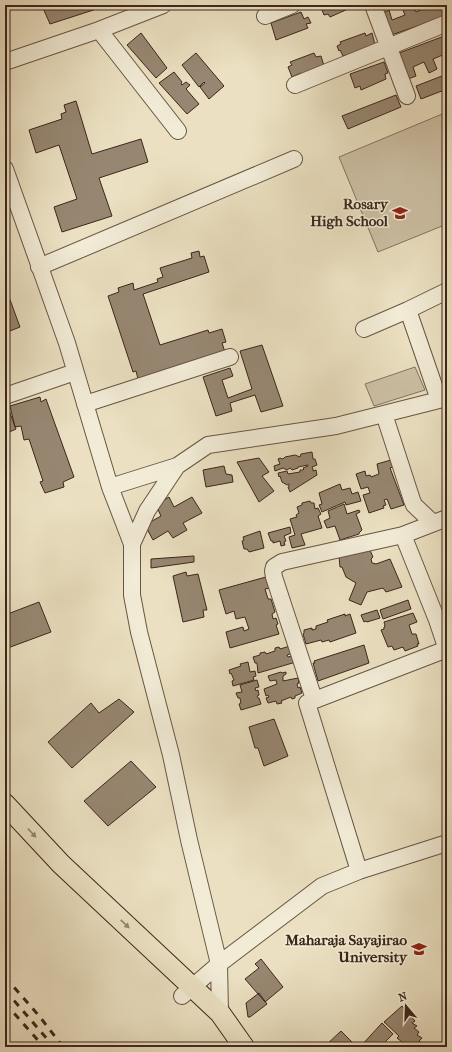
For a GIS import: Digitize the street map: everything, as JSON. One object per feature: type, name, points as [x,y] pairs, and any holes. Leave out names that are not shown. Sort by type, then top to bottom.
[{"type":"main road","points":[[5,804],[61,864],[187,991],[228,1047]]},
{"type":"main road","points":[[5,824],[51,873],[187,991],[220,1013],[244,1047]]},
{"type":"street","points":[[5,62],[99,30],[163,5]]},
{"type":"street","points":[[265,16],[292,5]]},
{"type":"street","points":[[373,5],[407,96]]},
{"type":"street","points":[[295,86],[447,23]]},
{"type":"street","points":[[99,30],[178,131]]},
{"type":"street","points":[[39,267],[294,159]]},
{"type":"street","points":[[5,170],[10,204],[39,267],[67,343],[110,487],[132,544],[132,596],[139,632],[171,755],[189,840],[219,964],[220,1013]]},
{"type":"street","points":[[364,329],[447,291]]},
{"type":"street","points":[[110,487],[177,466],[208,445],[336,426],[443,398],[408,310]]},
{"type":"street","points":[[85,404],[230,357]]},
{"type":"street","points":[[5,396],[75,372]]},
{"type":"street","points":[[384,414],[414,504],[440,521]]},
{"type":"street","points":[[132,544],[147,511],[177,466]]},
{"type":"street","points":[[314,699],[274,578],[272,571],[274,567],[282,562],[403,535],[440,521]]},
{"type":"street","points":[[359,871],[307,703],[314,699],[447,649],[438,620],[403,535]]},
{"type":"street","points":[[187,991],[219,964],[322,886],[359,871],[447,843]]},
{"type":"shaded area","points":[[447,112],[447,224],[378,252],[339,157]]},
{"type":"shaded area","points":[[415,367],[425,390],[374,406],[365,384]]},
{"type":"building","points":[[53,5],[109,5],[50,24],[43,8]]},
{"type":"building","points":[[322,5],[357,5],[330,17],[328,14],[324,15]]},
{"type":"building","points":[[401,5],[412,5],[416,12],[427,7],[426,5],[445,5],[447,9],[447,16],[391,35],[383,13],[389,10],[392,20],[405,15]]},
{"type":"building","points":[[301,12],[304,19],[308,17],[311,23],[306,24],[308,28],[276,40],[271,23]]},
{"type":"building","points":[[141,33],[167,68],[156,78],[127,45]]},
{"type":"building","points":[[365,33],[366,36],[372,33],[375,45],[347,58],[345,55],[343,56],[337,46],[341,44],[340,42]]},
{"type":"building","points":[[447,35],[447,59],[445,54],[433,59],[437,69],[429,73],[424,62],[413,67],[416,76],[408,79],[399,53]]},
{"type":"building","points":[[196,53],[224,86],[209,99],[200,87],[205,83],[204,82],[199,87],[182,65]]},
{"type":"building","points":[[314,53],[316,57],[321,56],[324,66],[303,75],[301,73],[292,77],[288,67],[292,65],[290,62]]},
{"type":"building","points":[[384,62],[388,73],[385,74],[386,79],[361,90],[360,86],[355,88],[350,74]]},
{"type":"building","points":[[174,72],[182,82],[182,85],[186,82],[190,85],[186,89],[199,104],[187,114],[159,83]]},
{"type":"building","points":[[447,74],[447,89],[421,99],[416,86]]},
{"type":"building","points":[[396,95],[401,107],[348,129],[342,116]]},
{"type":"building","points":[[76,101],[92,154],[141,139],[148,162],[99,178],[112,216],[62,232],[54,207],[77,199],[59,145],[36,153],[29,130],[62,119],[61,114],[66,112],[64,105]]},
{"type":"building","points":[[199,251],[200,257],[204,256],[209,272],[143,294],[160,345],[208,330],[209,333],[222,329],[226,342],[222,343],[226,355],[138,379],[136,371],[133,372],[108,296],[119,292],[118,288],[133,283],[134,290],[158,282],[157,279],[163,277],[160,268],[192,258],[191,253]]},
{"type":"building","points":[[9,297],[20,327],[5,333],[5,298]]},
{"type":"building","points":[[262,345],[283,406],[261,412],[255,395],[230,403],[232,411],[216,416],[203,377],[230,368],[233,376],[222,380],[228,398],[252,389],[240,351]]},
{"type":"building","points":[[40,397],[41,402],[46,399],[74,477],[63,482],[64,487],[45,493],[40,482],[43,481],[29,439],[24,440],[21,426],[15,427],[10,406]]},
{"type":"building","points":[[7,405],[16,429],[5,434],[5,406]]},
{"type":"building","points":[[312,452],[313,459],[315,459],[317,465],[312,467],[313,471],[316,470],[317,475],[290,492],[288,487],[289,484],[287,485],[282,482],[278,473],[287,471],[288,474],[300,472],[300,470],[303,470],[303,468],[308,465],[292,470],[290,468],[287,470],[283,468],[275,471],[274,466],[280,464],[278,459],[280,458],[283,459],[285,457],[295,455],[300,457],[301,454]]},
{"type":"building","points":[[259,458],[269,472],[262,476],[274,491],[259,502],[237,462]]},
{"type":"building","points":[[391,460],[393,467],[390,468],[404,505],[391,509],[387,499],[384,500],[386,505],[383,506],[384,508],[369,513],[363,495],[370,493],[368,487],[361,489],[356,474],[365,471],[366,476],[370,475],[371,477],[379,474],[377,464]]},
{"type":"building","points":[[224,466],[226,474],[232,475],[233,482],[206,487],[203,470]]},
{"type":"building","points":[[340,484],[342,490],[350,488],[352,494],[358,492],[361,501],[346,505],[345,502],[322,512],[319,505],[322,504],[319,493]]},
{"type":"building","points":[[169,497],[174,507],[192,497],[202,513],[183,523],[187,530],[173,538],[168,531],[153,540],[145,525],[161,516],[156,505]]},
{"type":"building","points":[[310,501],[311,503],[314,503],[315,509],[318,508],[321,514],[318,516],[322,528],[301,534],[305,545],[292,548],[289,537],[295,535],[290,519],[297,517],[296,515],[299,513],[297,507],[302,505],[302,503]]},
{"type":"building","points":[[344,504],[347,514],[359,510],[360,512],[356,514],[362,530],[359,534],[340,540],[335,526],[327,528],[324,521],[330,518],[328,511]]},
{"type":"building","points":[[290,527],[291,533],[284,536],[286,541],[284,542],[285,545],[281,546],[280,541],[273,543],[273,541],[271,541],[268,533]]},
{"type":"building","points":[[260,531],[264,548],[249,552],[247,549],[244,549],[242,541],[244,540],[243,537]]},
{"type":"building","points":[[369,548],[373,557],[371,559],[372,563],[376,564],[390,559],[402,587],[386,592],[383,588],[367,592],[361,605],[349,600],[356,583],[346,577],[342,567],[340,567],[339,556]]},
{"type":"building","points":[[194,556],[194,562],[151,568],[151,559]]},
{"type":"building","points":[[186,572],[187,576],[198,574],[207,610],[203,610],[204,617],[183,622],[173,576]]},
{"type":"building","points":[[266,577],[270,588],[265,589],[268,599],[271,599],[275,612],[272,614],[273,619],[276,618],[278,624],[276,625],[279,634],[230,648],[226,632],[243,627],[244,631],[249,629],[245,617],[236,619],[234,611],[226,614],[219,590]]},
{"type":"building","points":[[408,600],[411,609],[383,619],[380,610]]},
{"type":"building","points":[[39,602],[51,632],[5,649],[5,615]]},
{"type":"building","points":[[377,610],[380,618],[364,622],[361,615]]},
{"type":"building","points":[[413,613],[417,622],[409,625],[412,634],[416,634],[419,644],[417,644],[418,646],[405,651],[403,647],[394,650],[392,646],[388,647],[381,630],[384,629],[384,622]]},
{"type":"building","points":[[345,614],[345,616],[350,614],[356,633],[330,642],[329,640],[322,642],[321,640],[306,644],[303,634],[304,630],[312,628],[312,630],[316,629],[316,626],[328,622],[327,620]]},
{"type":"building","points":[[364,645],[369,663],[318,681],[313,663],[315,663],[314,661]]},
{"type":"building","points":[[290,646],[292,653],[287,655],[288,657],[292,656],[296,662],[258,673],[257,663],[255,663],[253,657],[260,655],[260,653],[265,652],[266,654],[275,651],[275,648],[279,647],[280,649]]},
{"type":"building","points":[[248,662],[250,672],[255,671],[256,676],[253,677],[254,680],[233,686],[232,681],[234,680],[229,670],[241,666],[240,664]]},
{"type":"building","points":[[286,672],[283,676],[283,681],[298,678],[298,688],[300,687],[302,693],[295,696],[295,698],[292,699],[291,697],[281,701],[282,703],[277,704],[276,701],[268,703],[266,698],[269,697],[268,695],[266,696],[264,689],[277,684],[276,680],[270,681],[268,676]]},
{"type":"building","points":[[257,680],[259,687],[255,688],[256,691],[258,690],[259,695],[257,696],[261,704],[241,710],[239,704],[241,703],[240,698],[238,698],[236,693],[242,692],[240,685]]},
{"type":"building","points":[[119,699],[134,712],[72,768],[48,742],[91,703],[99,713]]},
{"type":"building","points":[[274,719],[288,756],[264,766],[258,748],[255,748],[249,727]]},
{"type":"building","points":[[131,761],[156,787],[108,826],[84,801]]},
{"type":"building","points":[[261,959],[283,987],[265,1002],[245,979],[259,968],[255,964]]},
{"type":"building","points":[[259,993],[267,1004],[248,1017],[246,1003]]},
{"type":"building","points":[[402,1006],[415,1021],[412,1023],[417,1026],[414,1028],[419,1032],[417,1035],[422,1038],[419,1041],[424,1044],[421,1047],[403,1047],[399,1044],[402,1042],[397,1038],[399,1036],[384,1022]]},
{"type":"building","points":[[382,1023],[393,1034],[380,1047],[360,1047]]},
{"type":"building","points":[[341,1031],[356,1046],[324,1047]]},
{"type":"railway","points":[[5,977],[40,1017],[63,1047]]},
{"type":"railway","points":[[5,990],[54,1047]]},
{"type":"railway","points":[[5,1003],[44,1047]]},
{"type":"place","name":"Rosary High School","points":[[400,213]]},
{"type":"place","name":"Maharaja Sayajirao University","points":[[419,949]]}]
